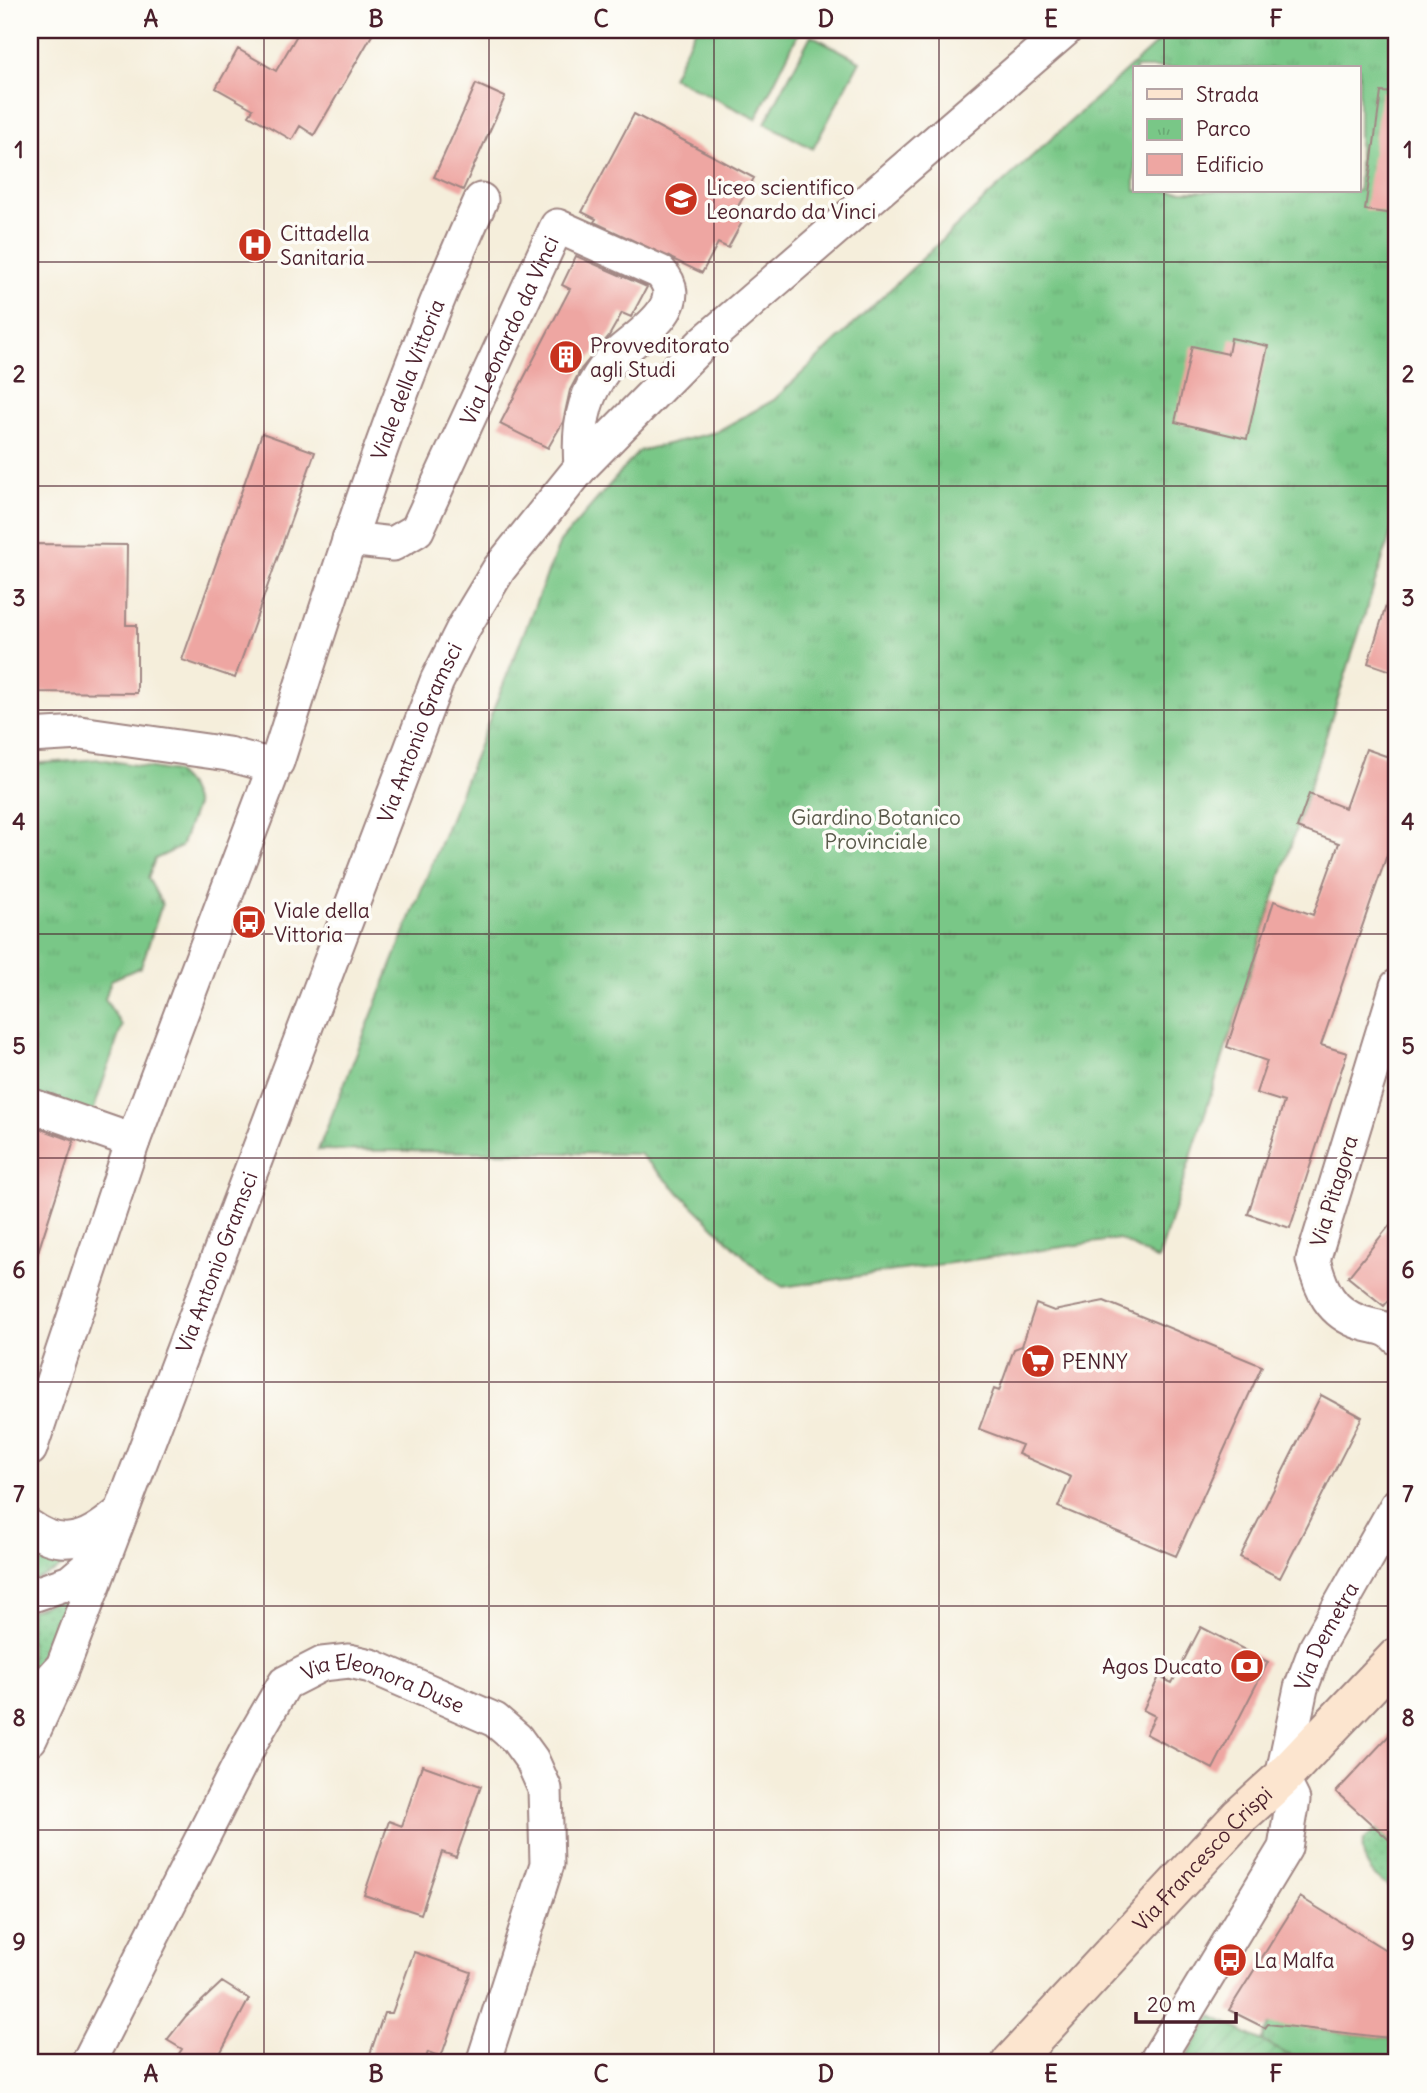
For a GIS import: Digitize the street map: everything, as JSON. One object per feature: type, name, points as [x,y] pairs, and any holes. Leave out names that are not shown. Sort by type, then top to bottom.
[{"type":"main road","name":"Via Francesco Crispi","points":[[1011,2063],[1240,1816],[1282,1778],[1397,1657]]},
{"type":"street","name":"Via Antonio Gramsci","points":[[30,1596],[70,1582],[107,1550],[438,681],[464,627],[499,569],[582,467],[703,344],[1065,30]]},
{"type":"street","name":"Viale della Vittoria","points":[[30,1449],[133,1141],[273,767],[349,539],[456,255],[481,200]]},
{"type":"street","name":"Via Leonardo da Vinci","points":[[349,539],[393,544],[417,530],[557,226],[660,272],[670,285],[671,295],[663,313],[616,356],[593,387],[580,425],[582,467]]},
{"type":"street","points":[[30,736],[80,733],[228,754],[273,767]]},
{"type":"street","name":"Via Pitagora","points":[[1395,1331],[1361,1323],[1337,1311],[1321,1289],[1313,1259],[1397,986]]},
{"type":"street","points":[[30,1105],[133,1141]]},
{"type":"street","name":"Via Demetra","points":[[1282,1778],[1301,1688],[1316,1648],[1397,1505]]},
{"type":"street","points":[[30,1527],[45,1538],[60,1541],[76,1539],[98,1531],[122,1511]]},
{"type":"street","points":[[30,1739],[63,1666],[107,1550]]},
{"type":"street","name":"Via Eleonora Duse","points":[[88,2063],[252,1740],[285,1683],[322,1664],[349,1661],[371,1666],[495,1720],[516,1738],[532,1760],[545,1789],[548,1817],[547,1864],[483,2063]]},
{"type":"street","points":[[30,1694],[44,1687],[63,1666]]},
{"type":"street","points":[[1155,2063],[1285,1848],[1293,1800],[1282,1778]]},
{"type":"green space","points":[[695,30],[800,30],[756,119],[672,77]]},
{"type":"green space","name":"Giardino Botanico Provinciale","points":[[1171,30],[1397,30],[1397,514],[1158,1260],[1119,1239],[783,1287],[760,1272],[640,1154],[318,1150],[560,542],[639,451],[716,432],[774,400],[984,200]]},
{"type":"green space","points":[[811,35],[860,61],[813,149],[765,123]]},
{"type":"green space","points":[[100,759],[175,772],[187,784],[196,805],[181,847],[155,859],[148,878],[162,904],[141,967],[111,980],[105,999],[122,1026],[92,1115],[30,1095],[30,764]]},
{"type":"green space","points":[[30,1559],[70,1559],[56,1571],[30,1582]]},
{"type":"green space","points":[[79,1592],[54,1657],[30,1677],[30,1610]]},
{"type":"green space","points":[[1377,1829],[1395,1845],[1397,1843],[1397,1892],[1371,1872],[1364,1858],[1363,1841]]},
{"type":"green space","points":[[1277,2009],[1311,2029],[1397,2039],[1397,2063],[1183,2063],[1212,2016],[1261,2041]]},
{"type":"green space","points":[[1212,2016],[1305,2063],[1183,2063]]},
{"type":"building","points":[[300,30],[375,30],[314,135],[300,126],[292,140],[249,115],[253,109],[216,88],[238,49],[276,71]]},
{"type":"building","points":[[476,84],[505,97],[463,190],[434,177]]},
{"type":"building","points":[[1381,92],[1397,93],[1397,184],[1393,214],[1365,210]]},
{"type":"building","points":[[634,114],[754,178],[737,208],[747,213],[728,248],[718,243],[702,273],[594,222],[596,219],[582,212]]},
{"type":"building","name":"Provveditorato agli Studi","points":[[576,256],[647,287],[631,317],[622,313],[609,336],[581,369],[570,390],[563,422],[548,448],[500,424],[570,289],[562,285]]},
{"type":"building","points":[[1231,338],[1268,346],[1247,439],[1175,422],[1192,346],[1228,354]]},
{"type":"building","points":[[262,433],[315,452],[235,678],[182,660]]},
{"type":"building","points":[[30,544],[127,545],[126,625],[137,625],[137,693],[30,692]]},
{"type":"building","points":[[1391,590],[1397,590],[1397,673],[1368,663]]},
{"type":"building","points":[[1366,749],[1397,760],[1397,826],[1321,1045],[1347,1053],[1290,1228],[1248,1214],[1284,1102],[1256,1093],[1267,1061],[1227,1047],[1274,901],[1313,915],[1339,843],[1297,828],[1309,794],[1345,808]]},
{"type":"building","points":[[30,1125],[74,1141],[35,1261],[30,1260]]},
{"type":"building","points":[[1397,1216],[1397,1290],[1384,1306],[1348,1277]]},
{"type":"building","points":[[1104,1301],[1262,1366],[1176,1556],[1058,1507],[1071,1477],[1018,1454],[1022,1445],[979,1429],[994,1389],[999,1391],[1014,1349],[1022,1346],[1036,1304],[1054,1311]]},
{"type":"building","points":[[1321,1395],[1362,1417],[1280,1578],[1240,1557]]},
{"type":"building","points":[[1201,1627],[1268,1662],[1213,1769],[1146,1734],[1155,1716],[1143,1710],[1159,1677],[1172,1683]]},
{"type":"building","points":[[1397,1727],[1397,1847],[1336,1792]]},
{"type":"building","points":[[422,1765],[481,1786],[456,1857],[442,1852],[421,1914],[364,1895],[389,1821],[402,1826]]},
{"type":"building","points":[[1300,1897],[1397,1957],[1397,2039],[1268,2024],[1265,2028],[1229,2010]]},
{"type":"building","points":[[414,1952],[471,1972],[441,2057],[428,2052],[424,2063],[367,2063],[384,2013],[392,2013]]},
{"type":"building","points":[[222,1982],[249,1999],[215,2063],[173,2063],[182,2049],[167,2040],[186,2016]]},
{"type":"place","name":"Liceo scientifico Leonardo da Vinci","points":[[681,199]]},
{"type":"place","name":"Cittadella Sanitaria","points":[[255,245]]},
{"type":"place","name":"Provveditorato agli Studi","points":[[566,357]]},
{"type":"place","name":"Viale della Vittoria","points":[[249,922]]},
{"type":"place","name":"PENNY","points":[[1038,1361]]},
{"type":"place","name":"Agos Ducato","points":[[1247,1666]]},
{"type":"place","name":"La Malfa","points":[[1230,1960]]}]
